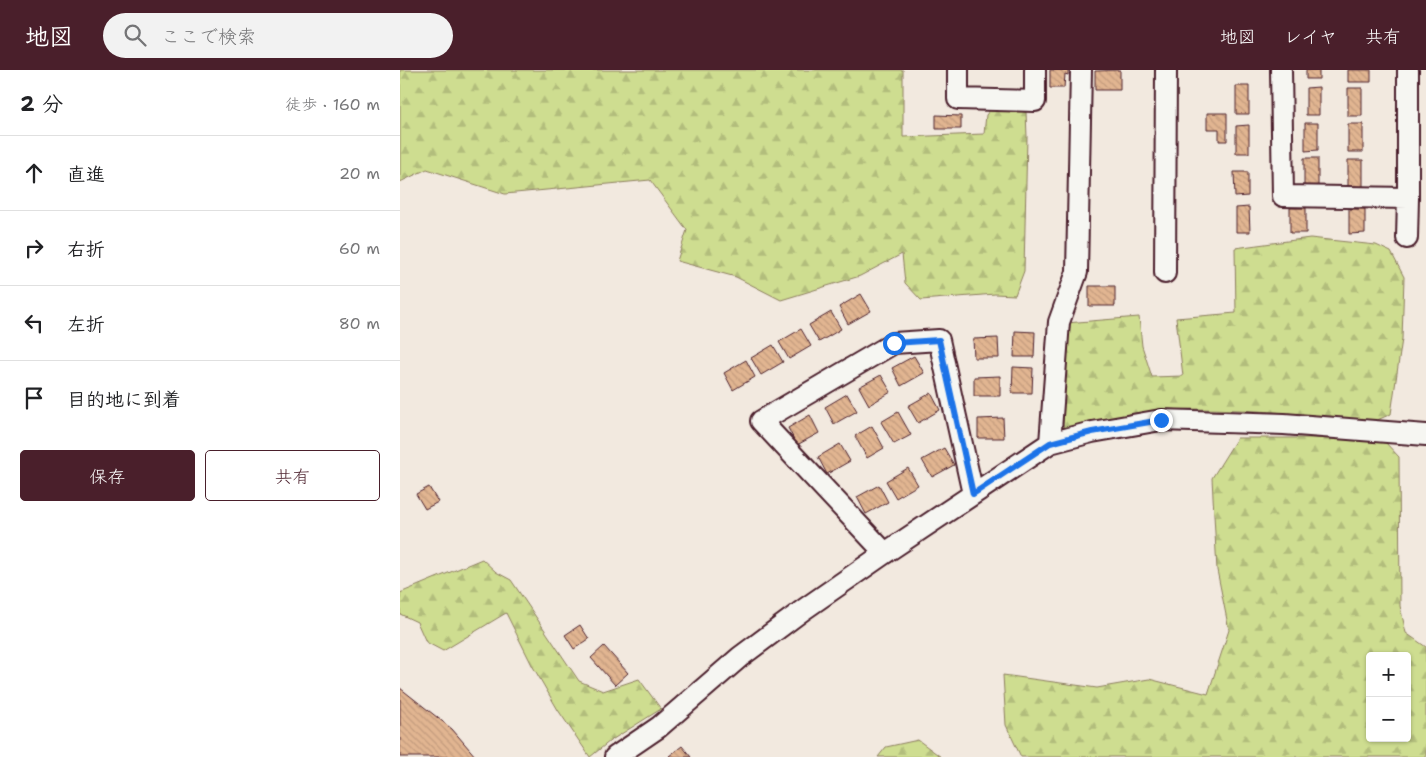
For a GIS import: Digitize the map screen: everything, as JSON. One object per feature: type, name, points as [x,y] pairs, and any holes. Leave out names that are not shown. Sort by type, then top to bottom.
[{"type":"street","points":[[958,70],[958,98],[1035,100],[1035,70]]},
{"type":"street","points":[[1050,443],[1059,322],[1078,272],[1081,70]]},
{"type":"street","points":[[1165,273],[1166,70]]},
{"type":"street","points":[[1281,70],[1283,196],[1408,198]]},
{"type":"street","points":[[1407,238],[1408,70]]},
{"type":"street","points":[[885,553],[761,421],[894,343],[939,340],[973,494]]},
{"type":"street","points":[[615,757],[659,728],[740,657],[885,553],[1050,443],[1092,432],[1161,420],[1284,424],[1426,435]]},
{"type":"green space","points":[[400,70],[903,70],[903,137],[984,134],[986,115],[993,106],[1026,112],[1024,271],[1015,295],[995,294],[921,300],[905,283],[902,254],[860,276],[781,300],[736,277],[677,261],[687,230],[650,180],[505,194],[427,169],[400,182]]},
{"type":"green space","points":[[1310,238],[1376,245],[1391,252],[1404,277],[1402,339],[1391,414],[1375,421],[1243,410],[1164,410],[1125,415],[1063,430],[1066,323],[1139,317],[1142,346],[1152,377],[1183,376],[1176,318],[1236,313],[1235,248]]},
{"type":"green space","points":[[1237,438],[1311,438],[1384,441],[1399,457],[1400,606],[1406,633],[1426,647],[1426,757],[1021,757],[1006,725],[1003,675],[1097,688],[1149,679],[1208,694],[1229,630],[1217,570],[1212,478]]},
{"type":"green space","points":[[482,559],[496,572],[511,580],[579,681],[603,691],[639,679],[661,709],[610,741],[590,757],[558,710],[532,665],[506,613],[443,651],[426,642],[417,622],[400,614],[400,593]]},
{"type":"green space","points":[[918,740],[941,757],[878,757],[886,747]]},
{"type":"building","points":[[1050,70],[1068,70],[1068,75],[1065,74],[1064,88],[1050,88]]},
{"type":"building","points":[[1120,70],[1120,90],[1095,90],[1095,71]]},
{"type":"building","points":[[1306,70],[1319,70],[1319,79],[1306,79]]},
{"type":"building","points":[[1348,70],[1371,70],[1371,82],[1348,82]]},
{"type":"building","points":[[1236,86],[1249,86],[1249,114],[1236,114]]},
{"type":"building","points":[[1319,87],[1319,115],[1306,115],[1306,88]]},
{"type":"building","points":[[1348,88],[1362,88],[1362,116],[1348,116]]},
{"type":"building","points":[[1207,113],[1227,113],[1227,141],[1219,141],[1219,129],[1207,129]]},
{"type":"building","points":[[936,115],[961,116],[961,129],[936,129]]},
{"type":"building","points":[[1305,123],[1318,123],[1318,150],[1305,151]]},
{"type":"building","points":[[1348,124],[1363,124],[1363,152],[1348,152]]},
{"type":"building","points":[[1249,125],[1249,153],[1236,153],[1236,126]]},
{"type":"building","points":[[1304,158],[1318,158],[1318,186],[1304,186]]},
{"type":"building","points":[[1348,160],[1363,160],[1363,187],[1348,187]]},
{"type":"building","points":[[1234,172],[1248,172],[1248,196],[1235,197]]},
{"type":"building","points":[[1249,207],[1250,232],[1236,232],[1236,208]]},
{"type":"building","points":[[1290,208],[1306,208],[1306,233],[1290,233]]},
{"type":"building","points":[[1349,209],[1365,209],[1365,233],[1349,234]]},
{"type":"building","points":[[1089,286],[1115,286],[1115,306],[1089,306]]},
{"type":"building","points":[[861,294],[871,311],[848,324],[839,307]]},
{"type":"building","points":[[831,312],[841,329],[819,342],[809,325]]},
{"type":"building","points":[[801,329],[811,346],[789,359],[779,342]]},
{"type":"building","points":[[1015,331],[1035,332],[1034,357],[1014,357]]},
{"type":"building","points":[[998,338],[999,358],[974,358],[973,339]]},
{"type":"building","points":[[773,345],[783,362],[761,375],[751,358]]},
{"type":"building","points":[[914,356],[924,373],[901,386],[892,368]]},
{"type":"building","points":[[746,360],[755,377],[733,390],[724,373]]},
{"type":"building","points":[[1013,367],[1033,368],[1032,393],[1012,393]]},
{"type":"building","points":[[881,375],[891,392],[869,405],[859,387]]},
{"type":"building","points":[[1000,376],[1000,396],[974,396],[974,377]]},
{"type":"building","points":[[931,393],[940,410],[918,423],[908,406]]},
{"type":"building","points":[[847,394],[857,411],[834,424],[825,407]]},
{"type":"building","points":[[898,412],[911,435],[894,444],[881,422]]},
{"type":"building","points":[[810,415],[819,433],[797,445],[788,428]]},
{"type":"building","points":[[1003,418],[1004,438],[978,438],[978,419]]},
{"type":"building","points":[[872,426],[884,448],[867,458],[855,436]]},
{"type":"building","points":[[840,444],[850,461],[827,474],[818,457]]},
{"type":"building","points":[[944,448],[954,465],[932,477],[922,460]]},
{"type":"building","points":[[908,468],[918,485],[896,498],[886,481]]},
{"type":"building","points":[[879,485],[888,502],[866,514],[857,497]]},
{"type":"building","points":[[429,487],[438,502],[425,509],[416,494]]},
{"type":"building","points":[[580,625],[589,639],[574,649],[565,635]]},
{"type":"building","points":[[604,646],[628,673],[615,685],[591,658]]},
{"type":"building","points":[[400,688],[452,729],[476,757],[400,757]]},
{"type":"building","points":[[682,746],[691,757],[669,756]]},
{"type":"route","points":[[894,343],[939,340],[973,494],[1050,443],[1092,432],[1161,420]]}]
